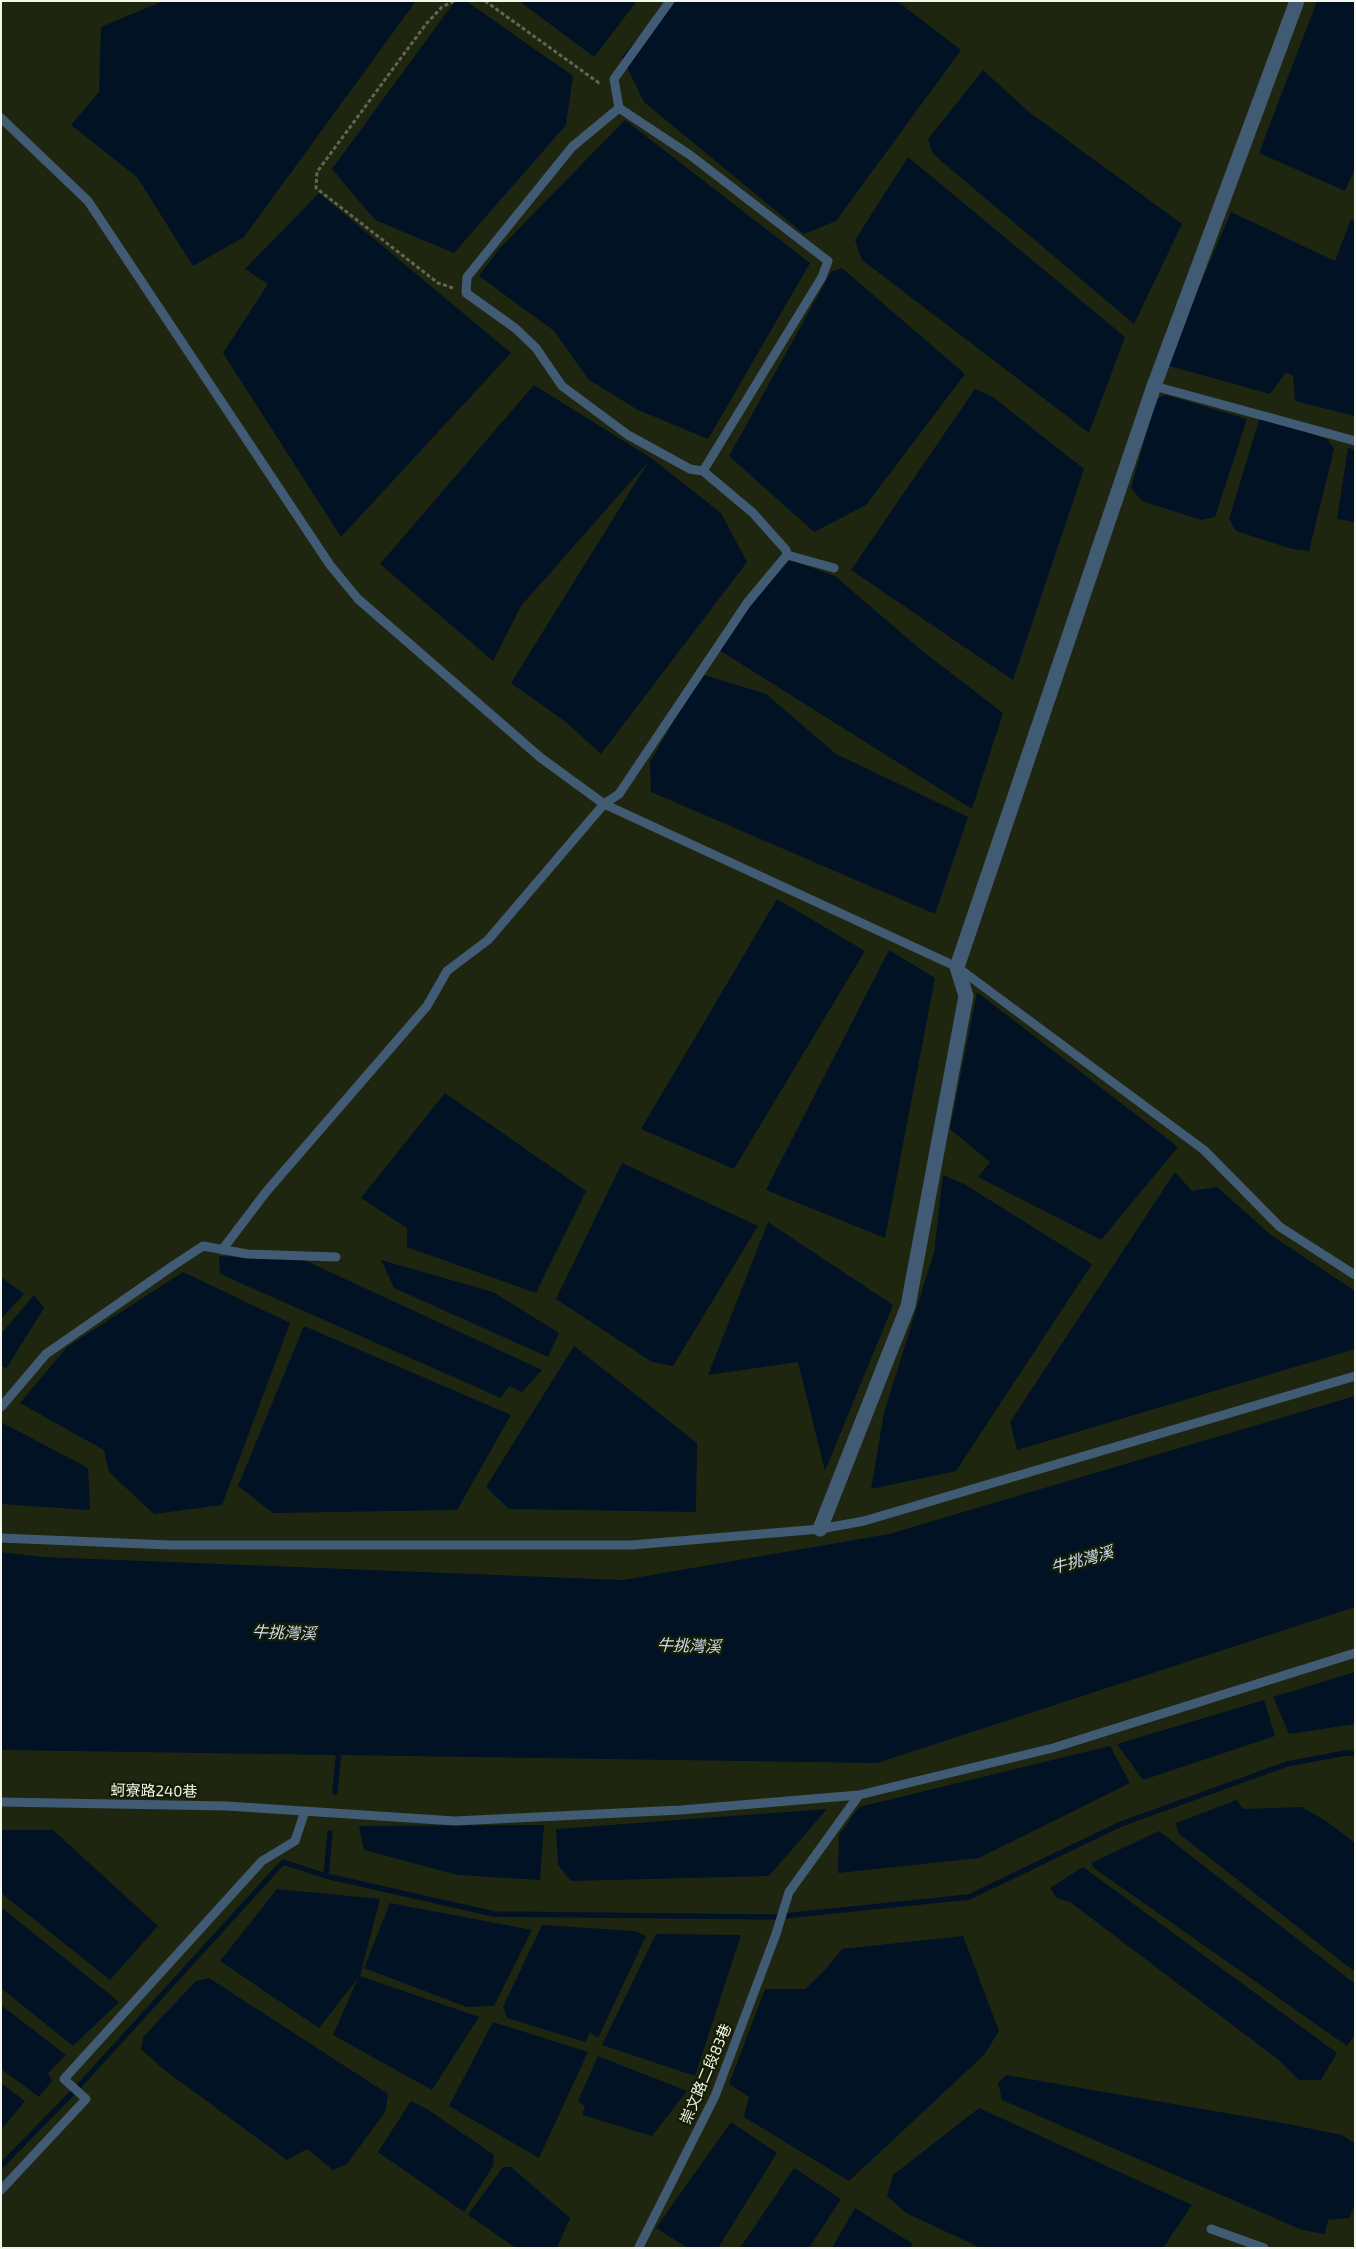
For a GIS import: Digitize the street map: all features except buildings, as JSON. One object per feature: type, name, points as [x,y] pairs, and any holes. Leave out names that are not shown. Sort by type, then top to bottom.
[{"type":"street","points":[[820,1529],[908,1306],[966,996],[957,967],[1154,386],[1297,1]]},
{"type":"lane","points":[[670,1],[614,78],[619,108],[690,154],[828,262],[822,277],[703,471]]},
{"type":"lane","points":[[619,108],[572,147],[467,277],[466,293],[515,328],[536,348],[562,386],[628,435],[690,469],[703,471],[754,513],[786,550],[787,555]]},
{"type":"lane","points":[[1,118],[88,201],[330,565],[358,599],[541,758],[604,804],[957,967],[1204,1150],[1280,1227],[1355,1275]]},
{"type":"lane","points":[[1154,386],[1355,441]]},
{"type":"lane","points":[[222,1250],[266,1192],[427,1006],[447,971],[488,940],[604,804],[619,794],[747,603],[787,555]]},
{"type":"lane","points":[[787,555],[834,568]]},
{"type":"lane","points":[[1,1407],[46,1354],[174,1264],[204,1246],[247,1254],[336,1257]]},
{"type":"lane","points":[[1,1538],[170,1545],[632,1545],[820,1529],[864,1521],[1355,1376]]},
{"type":"lane","name":"蚵寮路240巷","points":[[1,1802],[227,1806],[455,1821],[682,1810],[860,1795],[1053,1748],[1355,1653]]},
{"type":"lane","name":"崇文路二段83巷","points":[[640,2248],[638,2247],[714,2096],[776,1934],[788,1892],[860,1795]]},
{"type":"lane","points":[[1,2190],[86,2099],[64,2079],[262,1861],[295,1841],[305,1811]]},
{"type":"lane","points":[[1211,2229],[1264,2248]]},
{"type":"path","points":[[454,1],[442,7],[426,24],[317,172],[316,188],[438,283],[466,293]]},
{"type":"path","points":[[485,1],[598,83],[614,78]]},
{"type":"water","points":[[163,1],[416,1],[244,237],[193,266],[137,177],[71,125],[99,92],[101,27]]},
{"type":"water","points":[[455,1],[466,1],[573,76],[566,125],[454,253],[375,220],[332,169]]},
{"type":"water","points":[[519,1],[637,1],[594,57]]},
{"type":"water","points":[[670,1],[897,1],[961,50],[836,221],[804,234],[644,102],[622,57]]},
{"type":"water","points":[[1317,1],[1355,1],[1355,169],[1345,191],[1259,153]]},
{"type":"water","points":[[983,70],[1029,112],[1182,224],[1134,324],[933,154],[928,139]]},
{"type":"water","points":[[625,120],[810,263],[708,439],[638,410],[588,379],[554,331],[479,276],[500,248]]},
{"type":"water","points":[[908,157],[1125,337],[1089,433],[862,260],[855,240]]},
{"type":"water","points":[[319,193],[511,353],[341,537],[223,353],[268,284],[245,269]]},
{"type":"water","points":[[1231,212],[1335,261],[1351,219],[1355,221],[1355,416],[1295,401],[1293,376],[1286,372],[1270,394],[1166,365]]},
{"type":"water","points":[[842,268],[965,374],[866,505],[814,532],[729,456],[831,272]]},
{"type":"water","points":[[534,385],[651,458],[721,513],[747,562],[601,754],[567,723],[511,683],[649,461],[521,606],[493,661],[380,564]]},
{"type":"water","points":[[975,389],[993,397],[1084,469],[1013,680],[851,570]]},
{"type":"water","points":[[1166,395],[1247,419],[1215,517],[1201,520],[1142,501],[1131,488],[1156,399]]},
{"type":"water","points":[[1260,417],[1327,439],[1334,449],[1309,551],[1292,549],[1236,531],[1229,519]]},
{"type":"water","points":[[1348,448],[1355,450],[1355,522],[1337,519]]},
{"type":"water","points":[[782,557],[835,576],[921,650],[1003,713],[972,809],[719,650]]},
{"type":"water","points":[[701,674],[766,694],[836,754],[968,817],[935,914],[651,792],[650,762]]},
{"type":"water","points":[[777,899],[865,951],[734,1169],[641,1129]]},
{"type":"water","points":[[889,950],[935,978],[885,1238],[766,1190]]},
{"type":"water","points":[[977,992],[1178,1147],[1101,1240],[978,1177],[990,1162],[950,1129]]},
{"type":"water","points":[[445,1093],[586,1191],[536,1293],[407,1247],[407,1228],[361,1198]]},
{"type":"water","points":[[622,1163],[758,1226],[673,1366],[652,1362],[556,1299]]},
{"type":"water","points":[[1175,1172],[1192,1191],[1217,1187],[1271,1235],[1355,1291],[1355,1349],[1017,1450],[1010,1422]]},
{"type":"water","points":[[943,1175],[966,1185],[1092,1264],[956,1471],[871,1489],[884,1413],[934,1252]]},
{"type":"water","points":[[768,1222],[893,1305],[825,1471],[798,1362],[708,1375]]},
{"type":"water","points":[[219,1256],[304,1260],[542,1370],[522,1392],[509,1386],[501,1398],[220,1274]]},
{"type":"water","points":[[381,1260],[493,1292],[559,1333],[548,1357],[394,1288]]},
{"type":"water","points":[[183,1272],[290,1323],[222,1505],[154,1514],[109,1472],[104,1450],[20,1403],[67,1347]]},
{"type":"water","points":[[1,1277],[24,1294],[1,1319]]},
{"type":"water","points":[[34,1295],[44,1308],[6,1369],[1,1364],[1,1334]]},
{"type":"water","points":[[304,1326],[511,1415],[457,1510],[273,1513],[238,1486]]},
{"type":"water","points":[[574,1346],[697,1443],[696,1512],[509,1509],[486,1487]]},
{"type":"water","name":"牛挑灣溪","points":[[1355,1396],[1355,1607],[877,1763],[1,1750],[1,1552],[43,1557],[623,1580],[889,1534]]},
{"type":"water","points":[[1,1422],[88,1468],[90,1510],[1,1504]]},
{"type":"water","points":[[1355,1672],[1355,1724],[1289,1734],[1273,1697]]},
{"type":"water","points":[[1264,1700],[1275,1736],[1143,1780],[1117,1744]]},
{"type":"water","points":[[1110,1746],[1130,1783],[979,1858],[838,1873],[839,1835],[859,1807]]},
{"type":"water","points":[[1237,1800],[1243,1809],[1302,1807],[1326,1821],[1355,1843],[1355,1972],[1178,1833],[1176,1823]]},
{"type":"water","points":[[827,1809],[769,1876],[571,1881],[558,1865],[556,1829]]},
{"type":"water","points":[[544,1825],[540,1880],[458,1875],[364,1850],[359,1826]]},
{"type":"water","points":[[1,1830],[53,1830],[158,1926],[110,1980],[1,1893]]},
{"type":"water","points":[[1159,1831],[1355,1984],[1355,2034],[1347,2046],[1094,1868],[1091,1863]]},
{"type":"water","points":[[1083,1867],[1337,2053],[1321,2080],[1299,2080],[1280,2061],[1070,1902],[1057,1898],[1050,1888]]},
{"type":"water","points":[[277,1889],[380,1899],[360,1976],[479,2017],[432,2090],[333,2035],[358,1978],[319,2028],[220,1961]]},
{"type":"water","points":[[390,1903],[532,1930],[494,2006],[467,2007],[364,1968]]},
{"type":"water","points":[[1,1907],[119,2002],[73,2046],[1,1988]]},
{"type":"water","points":[[542,1925],[635,1931],[646,1936],[598,2038],[590,2032],[585,2042],[507,2018],[503,2007]]},
{"type":"water","points":[[656,1934],[741,1935],[695,2076],[602,2045]]},
{"type":"water","points":[[963,1936],[999,2031],[984,2055],[849,2181],[744,2117],[749,2097],[729,2084],[765,1989],[805,1989],[825,1970],[842,1949]]},
{"type":"water","points":[[209,1978],[388,2094],[385,2112],[347,2164],[333,2170],[307,2149],[287,2160],[163,2069],[141,2049],[143,2037],[196,1981]]},
{"type":"water","points":[[1,2005],[66,2055],[48,2073],[52,2081],[39,2097],[1,2069]]},
{"type":"water","points":[[493,2022],[588,2052],[539,2158],[449,2106]]},
{"type":"water","points":[[598,2056],[687,2091],[652,2136],[582,2115],[585,2106],[578,2101]]},
{"type":"water","points":[[1006,2075],[1342,2135],[1355,2144],[1355,2204],[1349,2218],[1328,2220],[1325,2234],[1302,2230],[1002,2100],[998,2083]]},
{"type":"water","points":[[1,2083],[25,2101],[1,2130]]},
{"type":"water","points":[[411,2101],[427,2109],[494,2155],[493,2166],[464,2212],[378,2152]]},
{"type":"water","points":[[979,2108],[1192,2205],[1163,2248],[981,2248],[906,2213],[887,2196],[893,2175]]},
{"type":"water","points":[[731,2122],[777,2153],[718,2248],[688,2248],[656,2228]]},
{"type":"water","points":[[503,2167],[511,2167],[570,2218],[557,2248],[516,2248],[468,2215]]},
{"type":"water","points":[[794,2168],[841,2199],[809,2248],[740,2248]]},
{"type":"water","points":[[855,2208],[913,2244],[910,2248],[832,2248]]},
{"type":"waterway","points":[[335,1792],[339,1750]]},
{"type":"waterway","points":[[330,1833],[326,1876],[494,1914],[775,1917],[969,1897],[1121,1824],[1287,1764],[1346,1753],[1355,1754]]},
{"type":"waterway","points":[[1,2166],[79,2086],[283,1862],[326,1876]]}]
